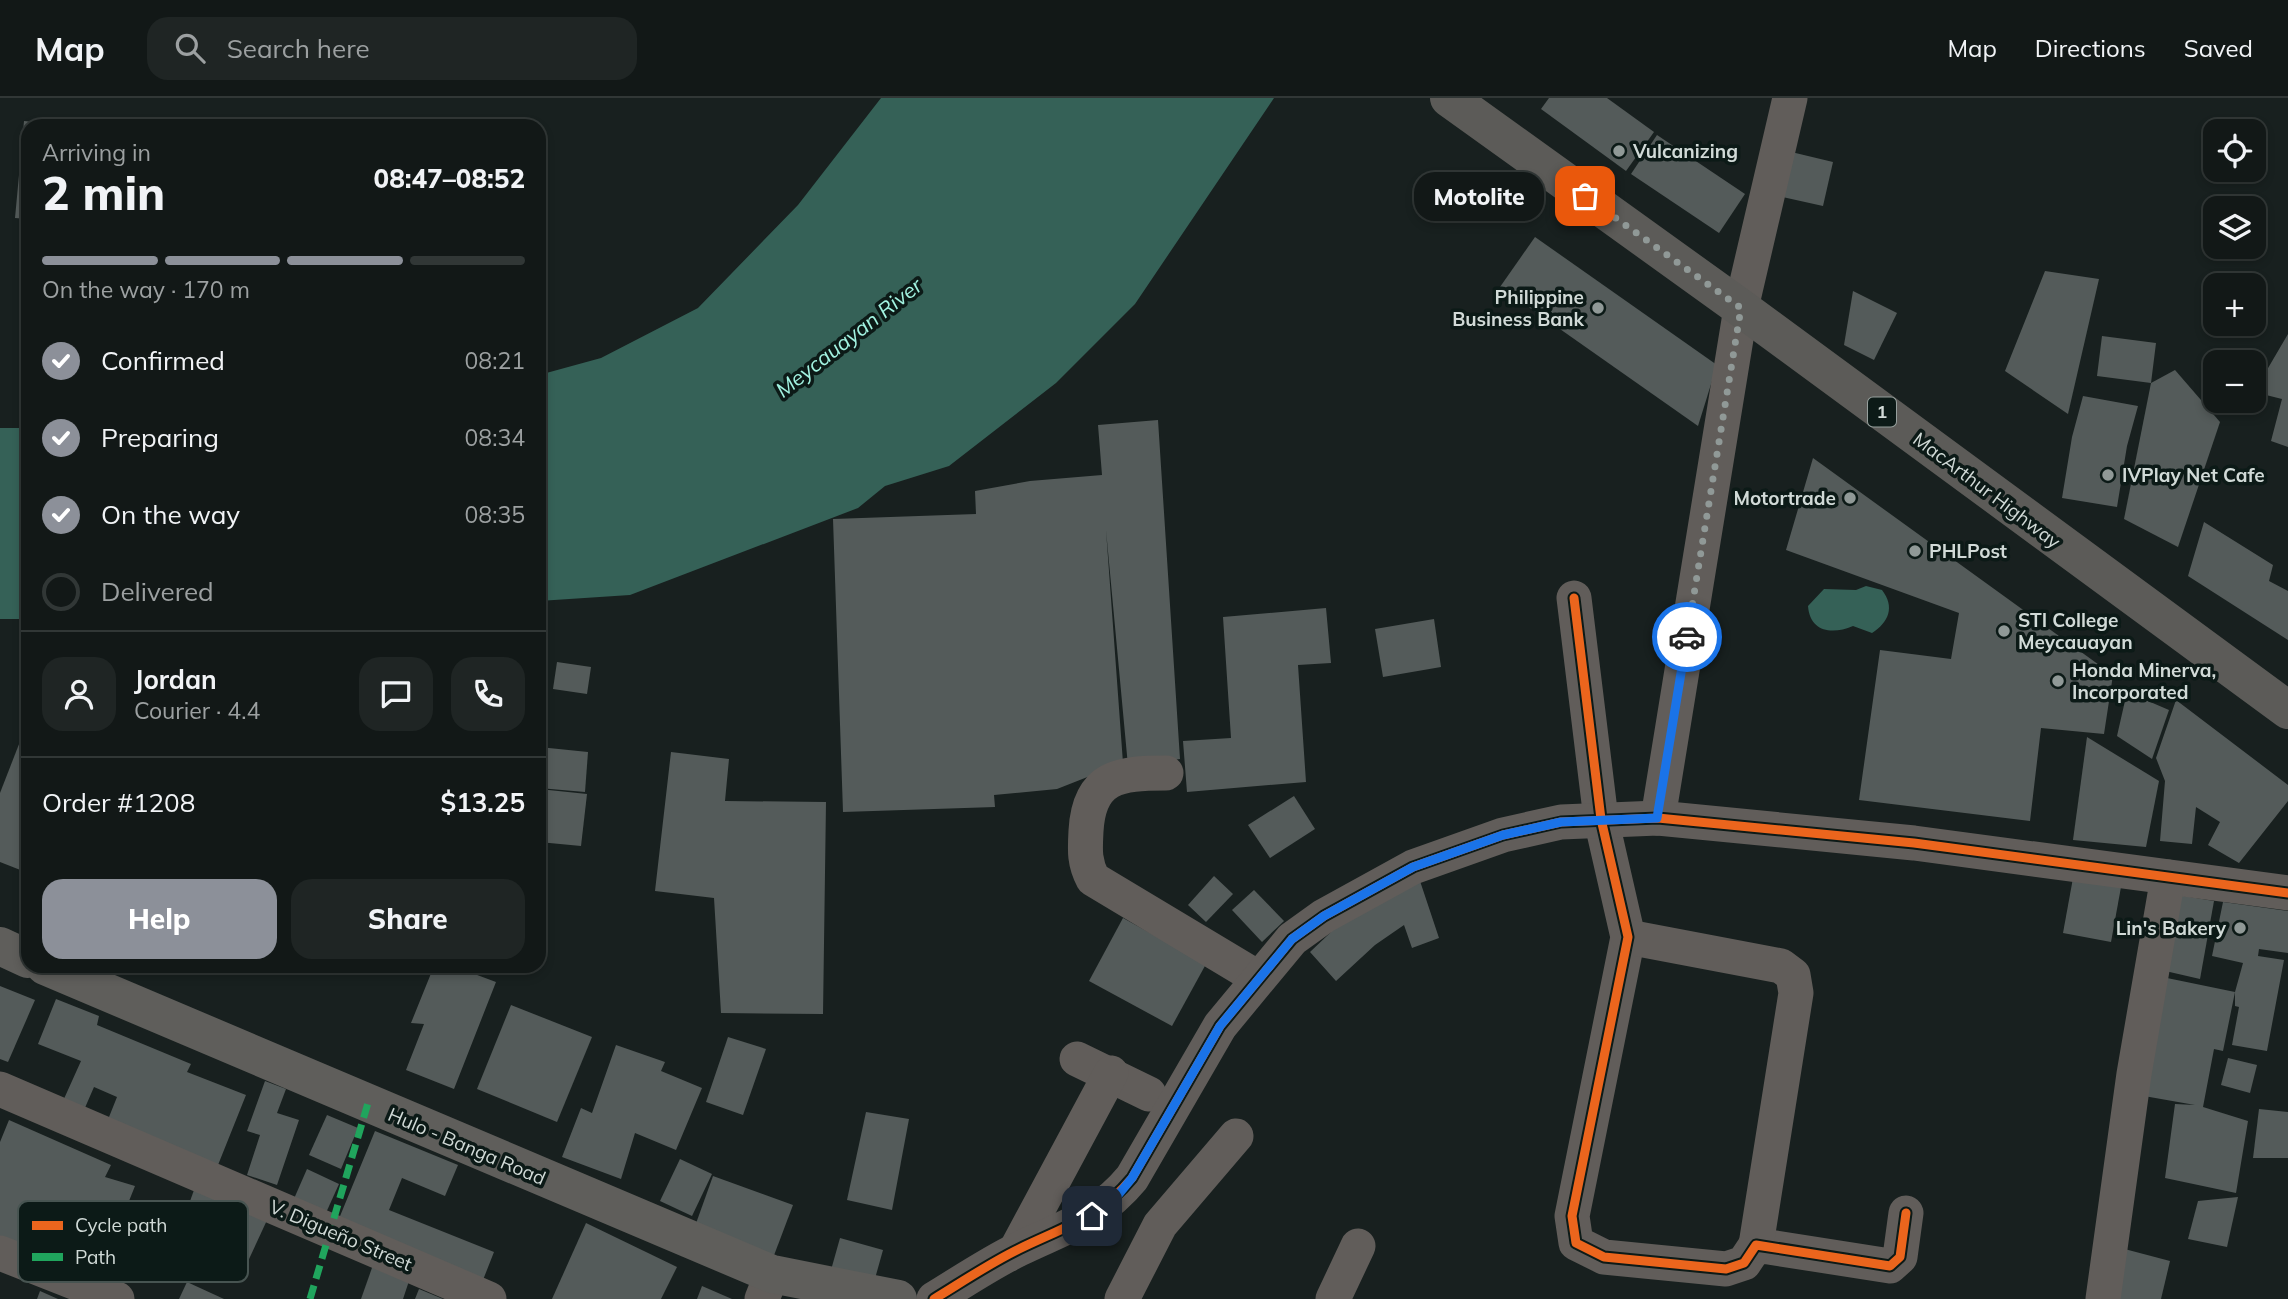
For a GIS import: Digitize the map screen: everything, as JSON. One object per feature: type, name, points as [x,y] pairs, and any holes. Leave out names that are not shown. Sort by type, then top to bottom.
[{"type":"highway","name":"MacArthur Highway","points":[[1461,107],[1741,308],[2288,710]]},
{"type":"main road","points":[[0,946],[21,955]]},
{"type":"main road","name":"Hulo - Banga Road","points":[[61,973],[767,1287],[898,1299]]},
{"type":"street","points":[[1657,818],[1741,308],[1790,98]]},
{"type":"street","points":[[1574,598],[1588,737],[1601,819],[1628,937],[1572,1216],[1576,1243],[1604,1257],[1726,1269],[1744,1263],[1756,1245],[1796,993],[1793,975],[1780,966],[1628,937]]},
{"type":"street","points":[[1166,773],[1127,773],[1104,783],[1089,804],[1084,863],[1093,879],[1258,978]]},
{"type":"street","points":[[934,1299],[1016,1250],[1092,1216],[1114,1200],[1132,1178],[1220,1026],[1292,939],[1324,916],[1413,867],[1503,835],[1561,822],[1657,818],[1914,843],[2288,893]]},
{"type":"street","points":[[2103,1299],[2134,1074],[2168,877]]},
{"type":"street","points":[[1077,1059],[1111,1073],[1149,1094]]},
{"type":"street","points":[[1016,1250],[1020,1237],[1111,1073]]},
{"type":"street","name":"V. Digueño Street","points":[[0,1089],[489,1299]]},
{"type":"street","points":[[1122,1299],[1160,1226],[1236,1136]]},
{"type":"street","points":[[1756,1245],[1890,1266],[1900,1256],[1906,1213]]},
{"type":"street","points":[[1333,1299],[1358,1246]]},
{"type":"street","points":[[0,1253],[18,1260]]},
{"type":"street","points":[[74,1282],[117,1299]]},
{"type":"water","name":"Meycauayan River","points":[[881,98],[1274,98],[1135,304],[1056,383],[949,466],[885,486],[858,508],[630,595],[546,601],[546,373],[601,358],[698,308],[798,205]]},
{"type":"water","points":[[0,428],[21,428],[21,619],[0,619]]},
{"type":"water","points":[[1866,586],[1882,590],[1889,608],[1883,624],[1872,633],[1853,626],[1837,630],[1823,629],[1813,621],[1808,606],[1824,589],[1856,590]]},
{"type":"building","name":"Vulcanizing","points":[[1549,98],[1607,98],[1654,132],[1626,171],[1541,109]]},
{"type":"building","points":[[1657,135],[1745,194],[1719,233],[1631,174]]},
{"type":"building","points":[[1783,150],[1833,162],[1823,206],[1773,195]]},
{"type":"building","points":[[21,153],[21,218],[15,218]]},
{"type":"building","points":[[1535,237],[1717,365],[1698,426],[1500,287]]},
{"type":"building","points":[[2045,271],[2099,279],[2068,414],[2005,371]]},
{"type":"building","points":[[1853,291],[1897,313],[1874,360],[1844,345]]},
{"type":"building","points":[[2288,334],[2288,447],[2271,441],[2282,399],[2266,395],[2266,372]]},
{"type":"building","points":[[2102,336],[2156,343],[2151,383],[2097,376]]},
{"type":"building","points":[[2175,370],[2203,402],[2203,413],[2212,413],[2220,422],[2178,547],[2124,519],[2151,383]]},
{"type":"building","points":[[2083,396],[2138,406],[2127,446],[2117,507],[2062,498],[2072,437]]},
{"type":"building","points":[[1158,420],[1180,759],[1128,766],[1106,530],[1123,763],[1057,789],[994,795],[995,807],[843,812],[833,519],[976,514],[975,491],[1030,481],[1102,475],[1098,425]]},
{"type":"building","name":"STI College Meycauayan","points":[[1813,458],[2113,675],[2104,734],[2041,728],[2030,821],[1859,800],[1880,650],[1951,659],[1959,613],[1786,550]]},
{"type":"building","points":[[2204,522],[2273,565],[2269,581],[2288,591],[2288,640],[2188,576]]},
{"type":"building","points":[[1326,608],[1331,663],[1298,665],[1306,782],[1187,792],[1183,741],[1231,738],[1223,617]]},
{"type":"building","points":[[1434,619],[1441,667],[1383,677],[1375,629]]},
{"type":"building","points":[[557,662],[591,667],[587,694],[553,689]]},
{"type":"building","points":[[2127,692],[2169,710],[2152,759],[2117,736]]},
{"type":"building","points":[[2176,700],[2288,785],[2288,801],[2239,863],[2208,845],[2220,822],[2196,807],[2192,844],[2160,841],[2165,781],[2156,758]]},
{"type":"building","points":[[2087,737],[2159,781],[2146,847],[2073,840]]},
{"type":"building","points":[[21,739],[21,870],[0,862],[0,793]]},
{"type":"building","points":[[546,748],[588,752],[585,792],[546,789]]},
{"type":"building","points":[[671,752],[729,759],[725,801],[826,802],[823,1014],[721,1013],[714,898],[655,891]]},
{"type":"building","points":[[546,790],[587,794],[581,846],[546,843]]},
{"type":"building","points":[[1294,796],[1315,829],[1270,858],[1248,825]]},
{"type":"building","points":[[1214,876],[1233,894],[1206,922],[1188,905]]},
{"type":"building","points":[[2073,878],[2121,887],[2111,942],[2063,933]]},
{"type":"building","points":[[1420,881],[1439,938],[1412,948],[1404,925],[1375,945],[1336,981],[1310,952],[1348,916]]},
{"type":"building","points":[[1254,890],[1284,921],[1262,942],[1232,910]]},
{"type":"building","points":[[2172,894],[2214,901],[2200,979],[2161,970]]},
{"type":"building","points":[[2223,902],[2288,911],[2288,953],[2259,949],[2258,956],[2284,960],[2267,1051],[2232,1045],[2239,1007],[2235,1006],[2235,992],[2243,963],[2212,956]]},
{"type":"building","points":[[1123,918],[1206,964],[1172,1026],[1089,981]]},
{"type":"building","points":[[431,973],[472,973],[496,982],[454,1089],[406,1070],[424,1024],[411,1023]]},
{"type":"building","points":[[2167,978],[2235,992],[2223,1051],[2214,1049],[2203,1107],[2248,1121],[2236,1193],[2165,1178],[2175,1104],[2195,1105],[2144,1096]]},
{"type":"building","points":[[0,986],[35,1000],[8,1062],[0,1059]]},
{"type":"building","points":[[56,999],[99,1016],[97,1025],[191,1064],[187,1072],[246,1095],[218,1165],[105,1127],[117,1097],[94,1087],[84,1110],[63,1101],[81,1061],[38,1044]]},
{"type":"building","points":[[511,1005],[592,1037],[557,1122],[477,1089]]},
{"type":"building","points":[[728,1037],[766,1049],[743,1115],[706,1102]]},
{"type":"building","points":[[616,1045],[665,1062],[661,1071],[702,1088],[676,1150],[635,1133],[621,1179],[562,1157],[581,1108],[592,1113]]},
{"type":"building","points":[[2228,1058],[2257,1065],[2250,1093],[2221,1085]]},
{"type":"building","points":[[265,1081],[286,1089],[277,1113],[299,1120],[277,1185],[247,1175],[260,1135],[247,1131]]},
{"type":"building","points":[[2259,1109],[2288,1112],[2288,1158],[2253,1158]]},
{"type":"building","points":[[866,1112],[909,1119],[892,1210],[847,1200]]},
{"type":"building","points":[[327,1115],[358,1128],[341,1169],[309,1155]]},
{"type":"building","points":[[9,1120],[111,1165],[105,1177],[135,1186],[129,1201],[18,1201],[18,1246],[0,1238],[0,1142]]},
{"type":"building","points":[[375,1131],[458,1165],[445,1196],[402,1178],[389,1210],[494,1252],[483,1280],[338,1221]]},
{"type":"building","points":[[680,1159],[712,1174],[692,1216],[660,1201]]},
{"type":"building","points":[[307,1169],[339,1184],[325,1215],[293,1201]]},
{"type":"building","points":[[713,1176],[793,1205],[773,1258],[694,1229]]},
{"type":"building","points":[[194,1190],[223,1201],[190,1201]]},
{"type":"building","points":[[2238,1197],[2227,1247],[2188,1239],[2198,1201]]},
{"type":"building","points":[[248,1209],[268,1218],[248,1261]]},
{"type":"building","points":[[586,1223],[677,1267],[661,1299],[552,1299]]},
{"type":"building","points":[[840,1238],[883,1250],[874,1282],[831,1270]]},
{"type":"building","points":[[2117,1247],[2170,1261],[2161,1299],[2105,1299]]},
{"type":"building","points":[[373,1265],[410,1278],[403,1299],[361,1299]]},
{"type":"building","points":[[187,1282],[224,1299],[179,1299]]},
{"type":"building","points":[[702,1286],[732,1299],[697,1299]]},
{"type":"building","points":[[419,1289],[443,1299],[415,1299]]},
{"type":"building","points":[[40,1291],[58,1299],[37,1299]]},
{"type":"marked path","points":[[310,1299],[368,1103]]},
{"type":"cycle path","points":[[1574,598],[1601,819],[1628,937],[1572,1216],[1576,1243],[1604,1257],[1726,1269],[1744,1263],[1756,1245],[1890,1266],[1900,1257],[1906,1213]]},
{"type":"cycle path","points":[[934,1299],[1008,1254],[1094,1212],[1120,1192],[1132,1178],[1220,1026],[1292,939],[1324,916],[1413,867],[1503,835],[1561,822],[1658,818],[1914,843],[2288,893]]},
{"type":"way so far","points":[[1585,196],[1741,308],[1687,637]]},
{"type":"place","name":"Vulcanizing","points":[[1619,151]]},
{"type":"place","name":"Motolite","points":[[1585,196]]},
{"type":"place","name":"Philippine Business Bank","points":[[1598,308]]},
{"type":"place","name":"IVPlay Net Cafe","points":[[2108,475]]},
{"type":"place","name":"Motortrade","points":[[1850,498]]},
{"type":"place","name":"PHLPost","points":[[1915,551]]},
{"type":"place","name":"STI College Meycauayan","points":[[2004,631]]},
{"type":"place","name":"Honda Minerva, Incorporated","points":[[2058,681]]},
{"type":"place","name":"Lin's Bakery","points":[[2240,928]]},
{"type":"route","points":[[1092,1216],[1114,1200],[1132,1178],[1187,1078],[1220,1026],[1292,939],[1324,916],[1413,867],[1454,850],[1503,835],[1561,822],[1657,818],[1687,637]]}]
